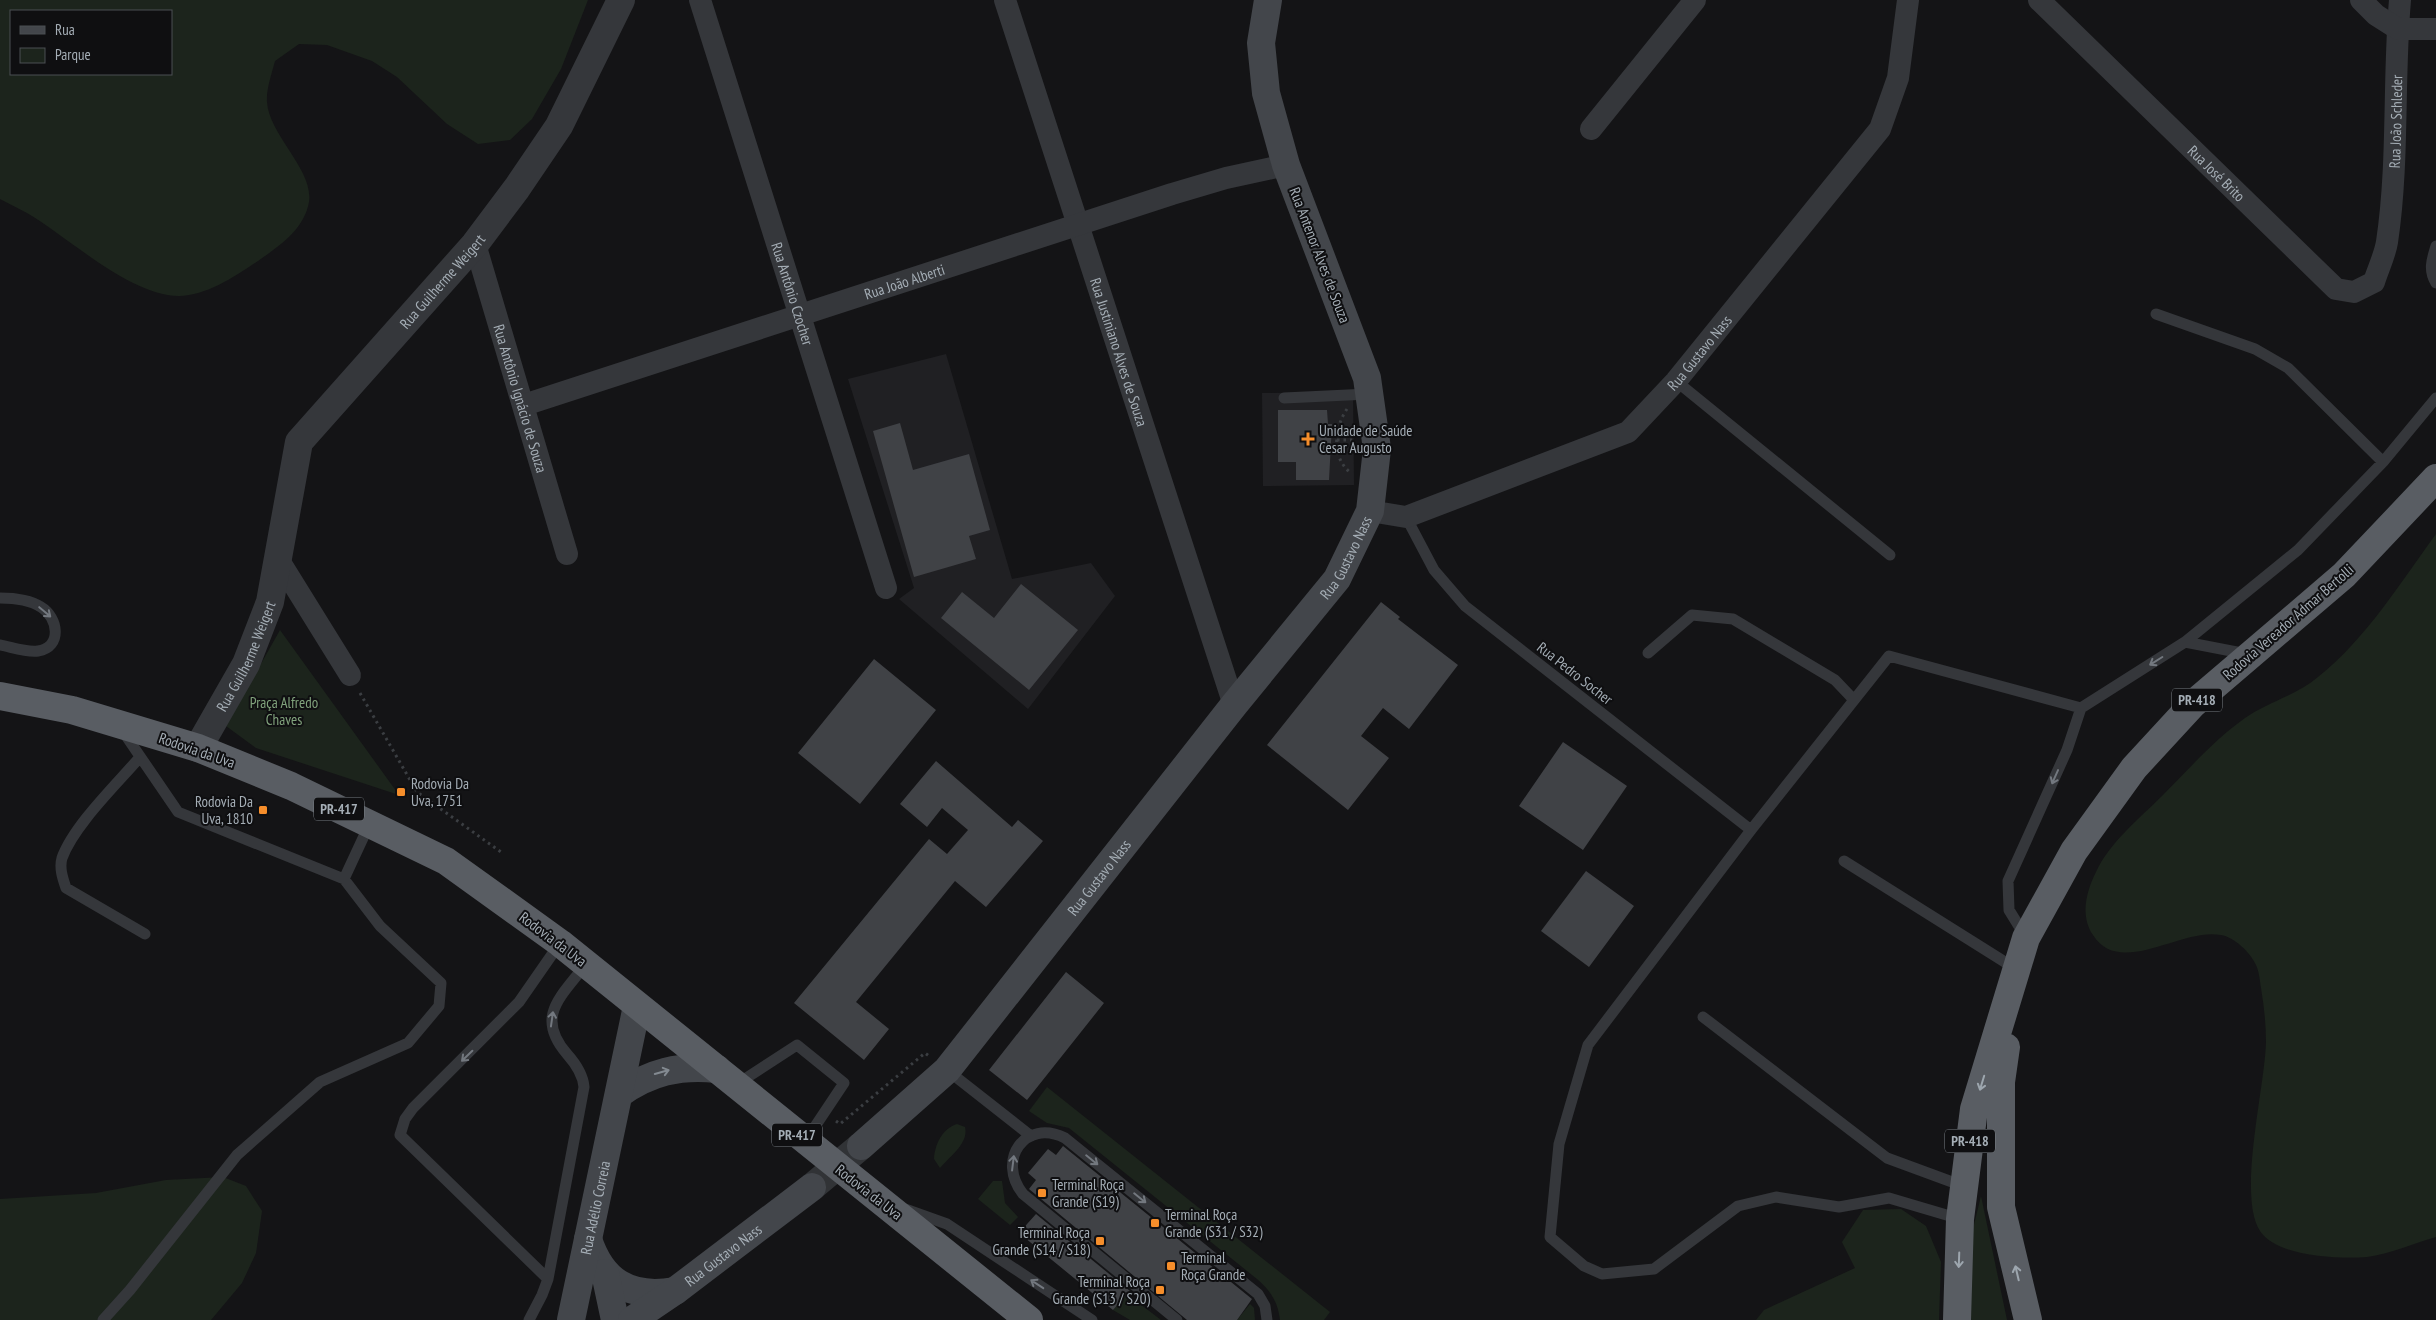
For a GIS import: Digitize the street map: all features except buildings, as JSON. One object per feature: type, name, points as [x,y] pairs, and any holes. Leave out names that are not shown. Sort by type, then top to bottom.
[{"type":"highway","name":"Rodovia Vereador Admar Bertolli","points":[[1957,1320],[1960,1218],[1974,1109],[2026,938],[2074,850],[2134,768],[2193,704],[2344,574],[2436,478]]},
{"type":"highway","name":"Rodovia da Uva","points":[[0,696],[72,710],[198,748],[291,786],[446,861],[560,943],[1029,1320]]},
{"type":"highway","name":"Rodovia Vereador Admar Bertolli","points":[[2017,969],[2002,1082],[2001,1207],[2028,1320]]},
{"type":"main road","name":"Rua Antenor Alves de Souza","points":[[1268,0],[1261,43],[1266,93],[1286,165],[1367,378],[1377,449],[1370,511]]},
{"type":"main road","name":"Rua Gustavo Nass","points":[[861,1146],[947,1070],[1234,705],[1337,580],[1370,511]]},
{"type":"main road","name":"Rua Adélio Correia","points":[[571,1320],[638,1006]]},
{"type":"main road","points":[[619,1094],[649,1076],[683,1068],[727,1077]]},
{"type":"main road","name":"Rua Gustavo Nass","points":[[632,1320],[675,1291],[812,1187]]},
{"type":"main road","points":[[588,1239],[594,1257],[605,1273],[620,1285],[638,1292],[656,1294],[675,1291]]},
{"type":"main road","points":[[605,1273],[614,1320]]},
{"type":"main road","points":[[577,1290],[606,1320]]},
{"type":"street","name":"Rua Guilherme Weigert","points":[[198,748],[246,664],[270,602],[299,442],[475,244],[517,188],[559,126],[621,0]]},
{"type":"street","name":"Rua Antônio Czocher","points":[[700,0],[801,314],[886,588]]},
{"type":"street","name":"Rua Justiniano Alves de Souza","points":[[1005,0],[1234,705]]},
{"type":"street","points":[[1591,128],[1695,0]]},
{"type":"street","name":"Rua Gustavo Nass","points":[[1370,511],[1406,517],[1628,432],[1676,381],[1880,129],[1898,78],[1908,0]]},
{"type":"street","name":"Rua José Brito","points":[[2039,0],[2336,290],[2354,292],[2374,282],[2387,243]]},
{"type":"street","points":[[2361,0],[2376,14],[2398,29],[2436,29]]},
{"type":"street","name":"Rua João Schleder","points":[[2387,243],[2397,124],[2400,0]]},
{"type":"street","name":"Rua João Alberti","points":[[524,405],[1226,178],[1286,165]]},
{"type":"street","name":"Rua Antônio Ignácio de Souza","points":[[475,244],[567,554]]},
{"type":"street","points":[[278,558],[350,675]]},
{"type":"lane","points":[[2436,246],[2431,264],[2432,276],[2436,283]]},
{"type":"lane","points":[[2156,314],[2255,349],[2288,368],[2383,462]]},
{"type":"lane","points":[[1676,381],[1890,555]]},
{"type":"lane","points":[[1284,398],[1369,394]]},
{"type":"lane","points":[[2026,938],[2009,910],[2008,881],[2067,750],[2081,708],[2185,642],[2298,550],[2383,462],[2436,398]]},
{"type":"lane","name":"Rua Pedro Socher","points":[[1406,517],[1434,570],[1465,606],[1751,830]]},
{"type":"lane","points":[[0,598],[22,600],[42,607],[54,619],[56,635],[52,643],[39,651],[0,645]]},
{"type":"lane","points":[[1648,653],[1692,615],[1733,619],[1835,680],[1854,700]]},
{"type":"lane","points":[[2185,642],[2251,654]]},
{"type":"lane","points":[[1960,1218],[1889,1198],[1839,1207],[1776,1197],[1738,1206],[1654,1269],[1602,1274],[1584,1266],[1550,1237],[1559,1144],[1588,1046],[1751,830],[1889,656],[2081,708]]},
{"type":"lane","points":[[103,1320],[130,1290],[237,1155],[320,1082],[408,1043],[439,1006],[442,983],[380,926],[344,879],[178,812],[118,724]]},
{"type":"lane","points":[[140,757],[77,830],[62,858],[61,870],[66,888],[145,934]]},
{"type":"lane","points":[[344,879],[370,823]]},
{"type":"lane","points":[[1844,861],[2017,969]]},
{"type":"lane","points":[[548,1279],[404,1142],[400,1135],[401,1127],[413,1108],[519,1002],[560,943]]},
{"type":"lane","points":[[529,1320],[548,1279],[583,1100],[584,1078],[573,1061],[557,1043],[551,1030],[550,1019],[555,1006],[586,964]]},
{"type":"lane","points":[[1702,1017],[1887,1158],[1964,1186]]},
{"type":"lane","points":[[727,1077],[797,1045],[844,1083],[804,1141]]},
{"type":"lane","points":[[947,1070],[1031,1136]]},
{"type":"lane","points":[[1178,1320],[1023,1194],[1016,1185],[1012,1175],[1012,1163],[1015,1152],[1022,1143],[1031,1136],[1048,1132],[1065,1138],[1258,1294],[1266,1306],[1267,1320]]},
{"type":"lane","points":[[879,1199],[946,1224],[1092,1320]]},
{"type":"path","points":[[1369,394],[1353,401],[1339,422],[1337,440],[1338,459],[1355,476],[1374,481]]},
{"type":"path","points":[[350,675],[417,792],[501,852]]},
{"type":"path","points":[[825,1112],[840,1124],[925,1053],[947,1070]]},
{"type":"shaded area","points":[[946,354],[1012,579],[1091,563],[1115,596],[1028,709],[899,599],[914,588],[848,379]]},
{"type":"shaded area","name":"Unidade de Saúde Cesar Augusto","points":[[1353,392],[1354,485],[1263,486],[1262,393]]},
{"type":"green space","points":[[0,0],[588,0],[561,69],[532,119],[510,140],[478,144],[447,124],[397,77],[372,61],[327,45],[299,44],[275,61],[268,86],[267,102],[275,127],[305,178],[309,190],[309,202],[306,212],[302,221],[290,236],[274,249],[230,279],[200,293],[179,296],[160,293],[140,286],[100,264],[27,213],[0,199]]},
{"type":"green space","points":[[2436,534],[2436,1237],[2376,1256],[2325,1257],[2294,1251],[2268,1240],[2260,1231],[2254,1215],[2251,1193],[2252,1168],[2266,1042],[2265,1015],[2260,979],[2253,960],[2246,950],[2236,942],[2221,935],[2205,934],[2135,952],[2119,952],[2105,947],[2089,928],[2086,912],[2087,896],[2092,880],[2102,861],[2117,841],[2202,755],[2254,712],[2310,683],[2352,646],[2382,610]]},
{"type":"green space","name":"Praça Alfredo Chaves","points":[[280,630],[399,795],[256,748],[226,726]]},
{"type":"green space","points":[[1047,1087],[1330,1312],[1324,1320],[1280,1320],[1273,1297],[1257,1279],[1069,1128],[1047,1123],[1029,1111]]},
{"type":"green space","points":[[957,1124],[965,1127],[964,1138],[958,1149],[940,1168],[934,1159],[936,1148],[943,1133]]},
{"type":"green space","points":[[223,1177],[246,1186],[262,1211],[256,1253],[242,1283],[211,1320],[0,1320],[0,1199],[96,1193],[166,1180]]},
{"type":"green space","points":[[993,1181],[1002,1181],[1005,1203],[1018,1217],[1010,1225],[978,1199]]},
{"type":"green space","points":[[1981,1196],[2007,1320],[1966,1320],[1969,1245]]},
{"type":"green space","points":[[1901,1209],[1926,1226],[1941,1262],[1939,1320],[1756,1320],[1764,1310],[1855,1268],[1842,1242],[1863,1210]]},
{"type":"green space","points":[[1127,1294],[1161,1320],[1130,1320],[1113,1310]]},
{"type":"green space","points":[[1250,1304],[1254,1308],[1255,1320],[1237,1320]]},
{"type":"tunnel","points":[[812,1187],[861,1146]]},
{"type":"place","name":"Unidade de Saúde Cesar Augusto","points":[[1308,439]]},
{"type":"place","name":"Rodovia Da Uva, 1751","points":[[401,792]]},
{"type":"place","name":"Rodovia Da Uva, 1810","points":[[263,810]]},
{"type":"place","name":"Terminal Roça Grande (S19)","points":[[1042,1193]]},
{"type":"place","name":"Terminal Roça Grande (S31 / S32)","points":[[1155,1223]]},
{"type":"place","name":"Terminal Roça Grande (S14 / S18)","points":[[1100,1241]]},
{"type":"place","name":"Terminal Roça Grande","points":[[1171,1266]]},
{"type":"place","name":"Terminal Roça Grande (S13 / S20)","points":[[1160,1290]]}]
